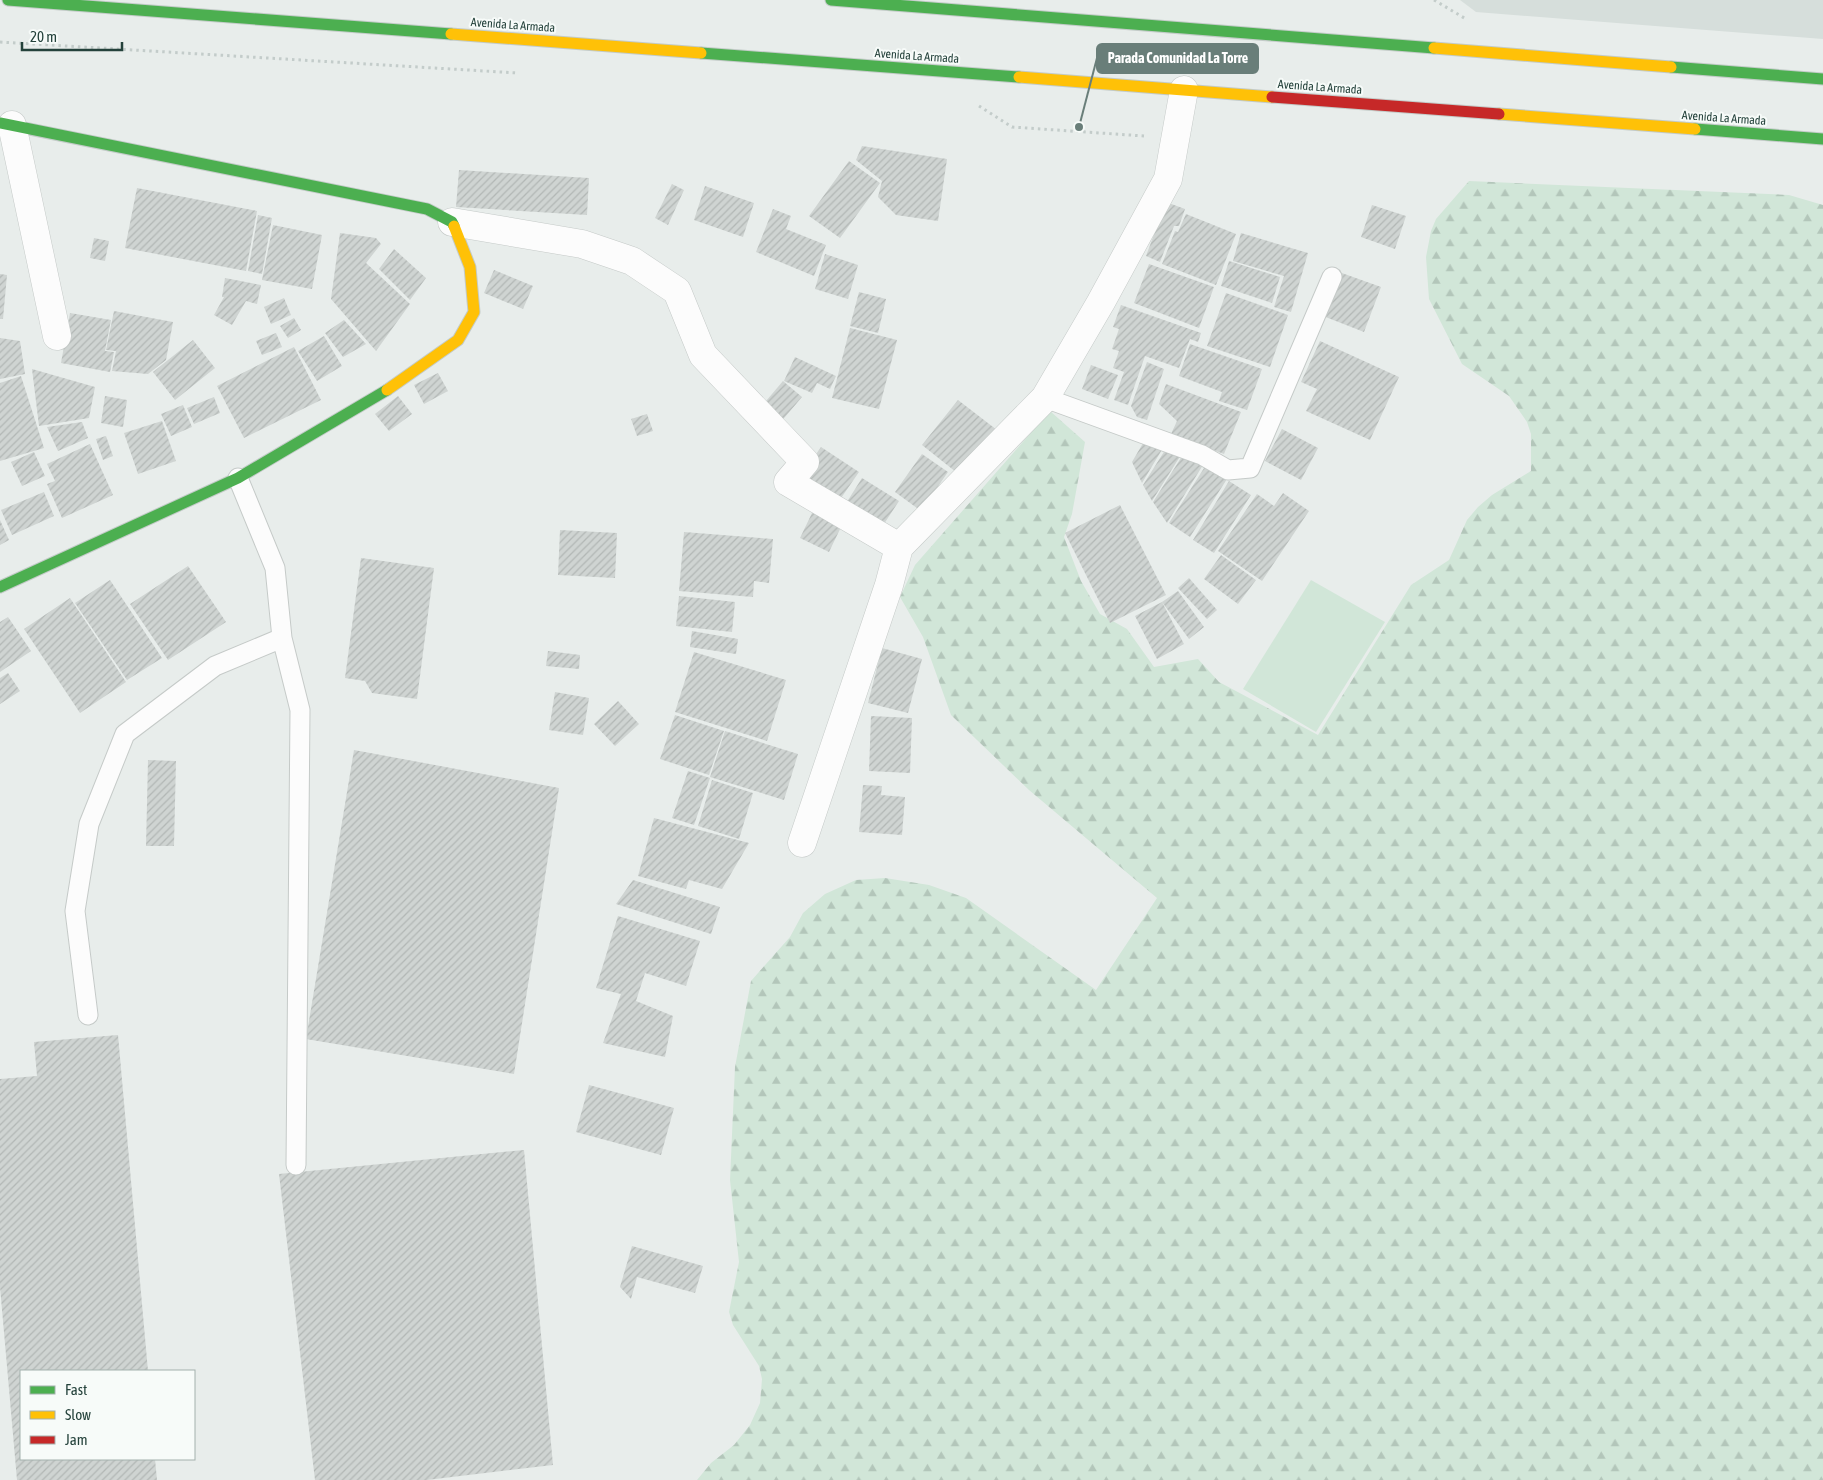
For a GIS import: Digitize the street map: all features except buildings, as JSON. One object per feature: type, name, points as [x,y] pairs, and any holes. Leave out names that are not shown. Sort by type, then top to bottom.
[{"type":"main road","name":"Avenida La Armada","points":[[8,0],[1823,139]]},
{"type":"main road","points":[[831,0],[1823,79]]},
{"type":"main road","points":[[0,587],[238,478],[389,389],[458,340],[474,312],[470,267],[452,222],[427,209],[6,124]]},
{"type":"street","points":[[802,843],[886,594],[898,547],[1045,398],[1101,302],[1168,179],[1184,90]]},
{"type":"street","points":[[6,124],[57,336]]},
{"type":"street","points":[[452,222],[582,244],[632,261],[677,291],[703,355],[805,462],[788,482],[898,547]]},
{"type":"lane","points":[[1045,398],[1202,455],[1228,470],[1250,468],[1332,277]]},
{"type":"lane","points":[[238,478],[275,568],[282,638],[300,710],[296,1165]]},
{"type":"lane","points":[[88,1014],[75,911],[89,824],[125,734],[215,666],[282,638]]},
{"type":"path","points":[[0,42],[519,73]]},
{"type":"path","points":[[976,104],[1012,127],[1139,136],[1176,131]]},
{"type":"shaded area","points":[[1460,0],[1823,0],[1823,39],[1476,12]]},
{"type":"green space","points":[[1469,181],[1789,195],[1823,205],[1823,1480],[697,1480],[711,1463],[734,1445],[750,1425],[760,1403],[762,1379],[759,1366],[733,1325],[729,1312],[739,1262],[730,1180],[735,1067],[751,981],[790,937],[803,913],[825,894],[856,880],[885,878],[929,885],[966,898],[1096,990],[1157,898],[1029,790],[951,715],[923,637],[900,597],[915,565],[1050,411],[1085,442],[1072,514],[1064,537],[1081,581],[1100,614],[1127,629],[1154,667],[1198,659],[1219,682],[1318,735],[1411,585],[1449,560],[1467,520],[1478,507],[1492,495],[1531,471],[1531,434],[1527,422],[1509,396],[1462,364],[1429,299],[1426,257],[1431,231],[1436,219]]},
{"type":"green space","points":[[1311,580],[1385,622],[1316,732],[1243,689]]},
{"type":"traffic: fast","points":[[8,0],[451,34]]},
{"type":"traffic: fast","points":[[831,0],[1434,48]]},
{"type":"traffic: fast","points":[[701,53],[1019,77]]},
{"type":"traffic: fast","points":[[1671,67],[1823,79]]},
{"type":"traffic: fast","points":[[0,123],[427,209],[452,222],[454,226]]},
{"type":"traffic: fast","points":[[1695,129],[1823,139]]},
{"type":"traffic: fast","points":[[0,587],[238,478],[387,390]]},
{"type":"traffic: slow","points":[[451,34],[701,53]]},
{"type":"traffic: slow","points":[[1434,48],[1671,67]]},
{"type":"traffic: slow","points":[[1019,77],[1272,97]]},
{"type":"traffic: slow","points":[[1499,114],[1695,129]]},
{"type":"traffic: slow","points":[[387,390],[458,340],[474,312],[470,267],[454,226]]},
{"type":"traffic: jam","points":[[1272,97],[1499,114]]},
{"type":"place","name":"Parada Comunidad La Torre","points":[[1079,127]]}]
